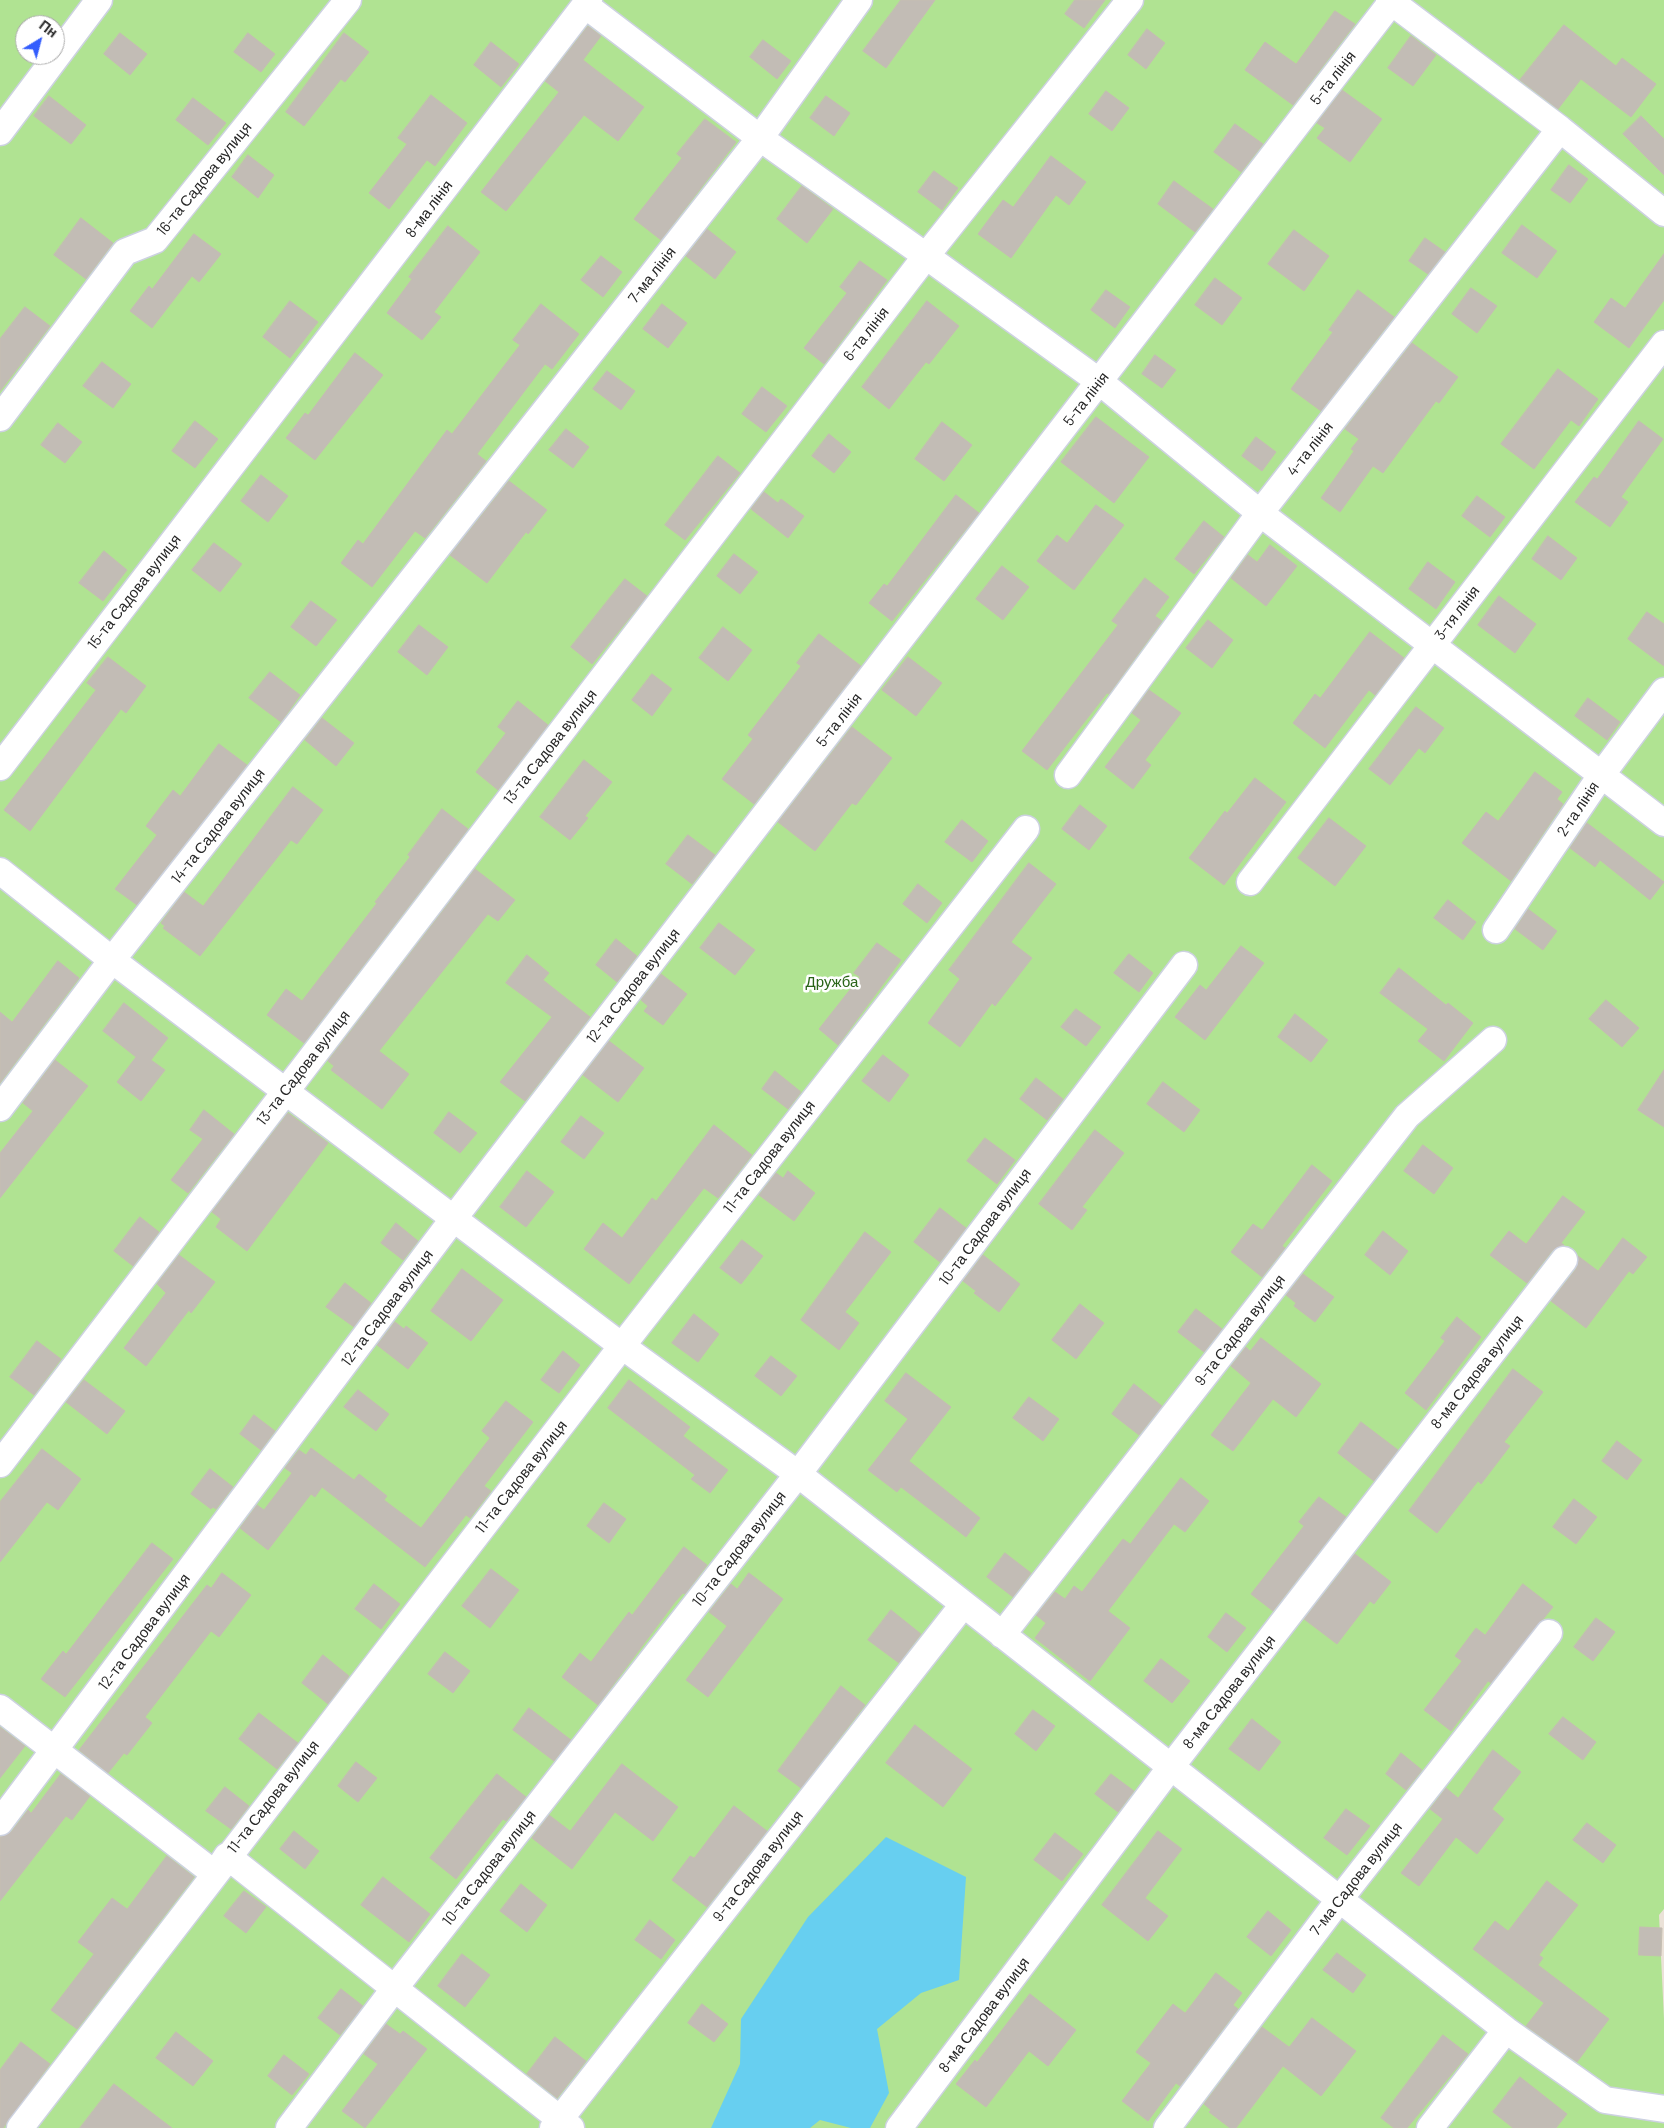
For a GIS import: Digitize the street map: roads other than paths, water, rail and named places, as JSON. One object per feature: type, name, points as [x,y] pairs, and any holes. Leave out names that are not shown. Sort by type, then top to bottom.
[{"type":"street","points":[[0,132],[99,0]]},
{"type":"street","name":"16-та Садова вулиця","points":[[0,418],[125,252],[155,240],[348,0]]},
{"type":"street","name":"7-ма лінія","points":[[439,547],[760,138],[859,0]]},
{"type":"street","name":"6-та лінія","points":[[607,672],[926,256],[1130,0]]},
{"type":"street","points":[[1391,1],[1560,129],[1664,213]]},
{"type":"street","name":"5-та лінія","points":[[779,798],[1391,1]]},
{"type":"street","points":[[587,2],[760,138],[1100,382],[1260,513],[1432,647],[1602,774],[1664,823]]},
{"type":"street","name":"8-ма лінія","points":[[268,418],[587,2]]},
{"type":"street","name":"4-та лінія","points":[[1068,775],[1260,513],[1560,129]]},
{"type":"street","name":"3-тя лінія","points":[[1250,882],[1664,344]]},
{"type":"street","name":"15-та Садова вулиця","points":[[0,767],[268,418]]},
{"type":"street","name":"14-та Садова вулиця","points":[[0,1108],[112,960],[439,547]]},
{"type":"street","name":"13-та Садова вулиця","points":[[0,1464],[607,672]]},
{"type":"street","name":"2-га лінія","points":[[1496,930],[1602,774],[1664,691]]},
{"type":"street","name":"12-та Садова вулиця","points":[[0,1822],[56,1751],[454,1218],[779,798]]},
{"type":"street","name":"11-та Садова вулиця","points":[[20,2128],[622,1346],[1026,829]]},
{"type":"street","points":[[0,871],[112,960],[284,1091],[622,1346],[798,1474],[1506,2030],[1605,2100],[1664,2109]]},
{"type":"street","name":"10-та Садова вулиця","points":[[289,2128],[394,1989],[798,1474],[1184,965]]},
{"type":"street","name":"9-та Садова вулиця","points":[[1002,1635],[1407,1116],[1493,1040]]},
{"type":"street","name":"8-ма Садова вулиця","points":[[899,2128],[1170,1768],[1564,1260]]},
{"type":"street","name":"9-та Садова вулиця","points":[[561,2125],[963,1605]]},
{"type":"street","name":"7-ма Садова вулиця","points":[[1167,2128],[1339,1900],[1549,1633]]},
{"type":"street","points":[[0,1708],[56,1751],[221,1865],[394,1989],[561,2125]]},
{"type":"street","points":[[1430,2128],[1506,2030]]},
{"type":"water","points":[[886,1837],[966,1877],[959,1980],[921,1993],[877,2029],[889,2093],[870,2128],[851,2128],[820,2120],[810,2128],[711,2128],[740,2064],[741,2019],[808,1917]]},
{"type":"park label","name":"Дружба","points":[[832,982]]}]
